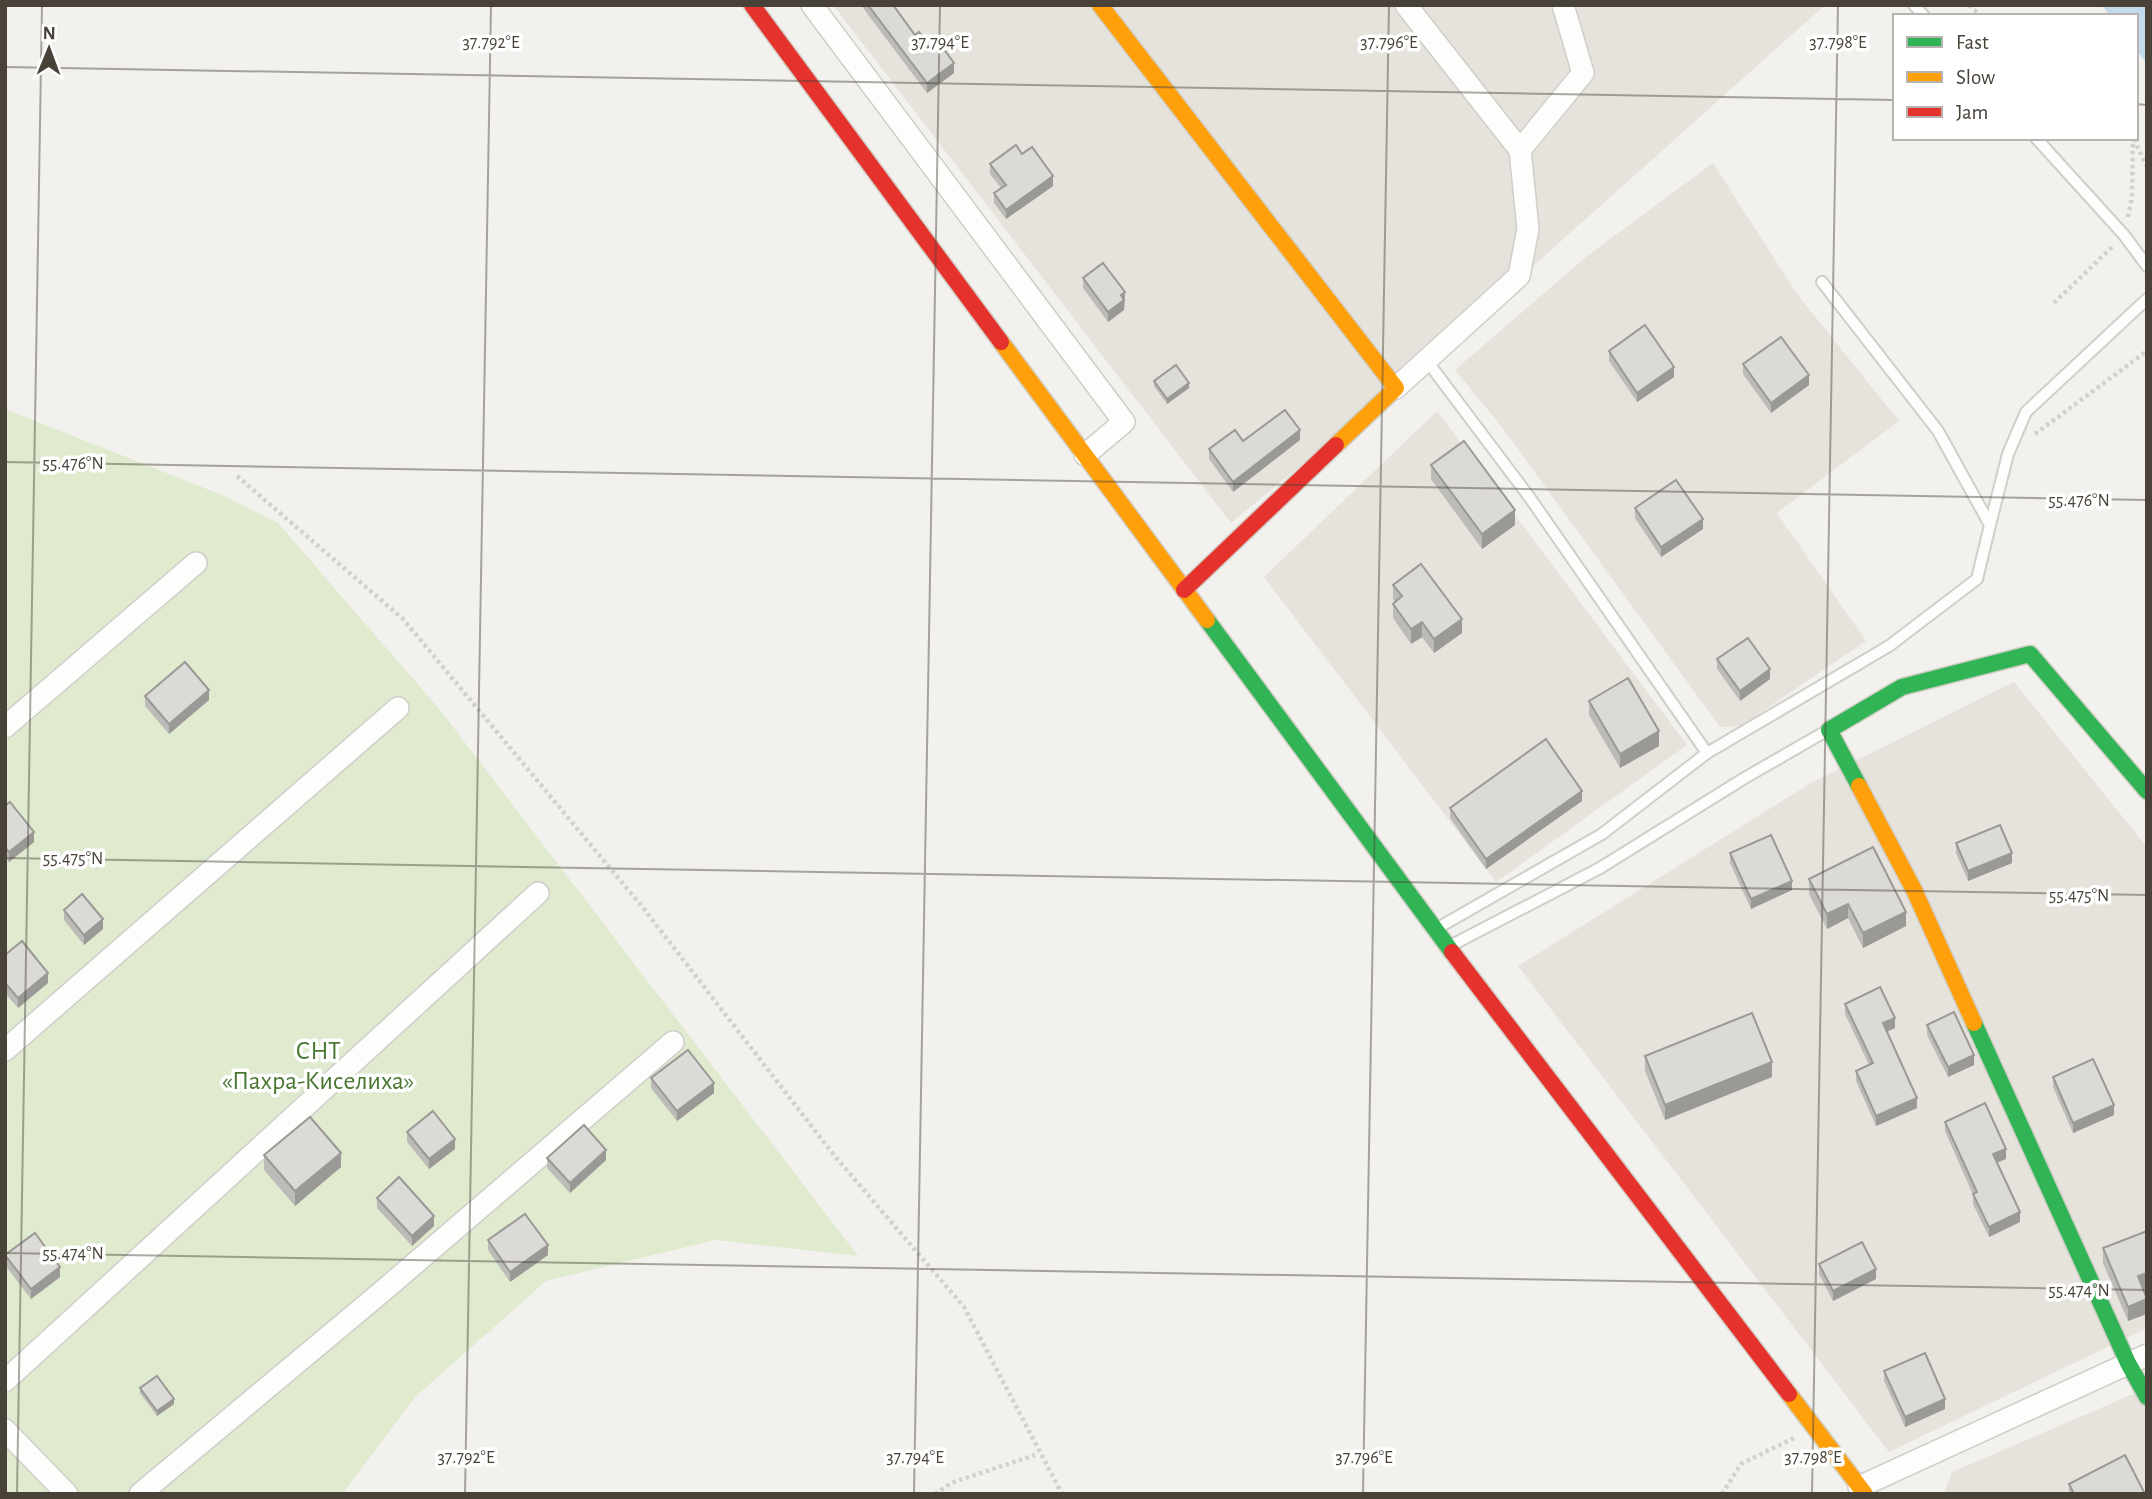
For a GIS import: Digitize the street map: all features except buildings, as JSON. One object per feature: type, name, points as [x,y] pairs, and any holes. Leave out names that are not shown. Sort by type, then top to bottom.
[{"type":"street","points":[[752,5],[1435,930],[1862,1490],[2138,1359]]},
{"type":"street","points":[[813,5],[1124,422],[1085,455]]},
{"type":"street","points":[[1100,5],[1396,388]]},
{"type":"street","points":[[1184,590],[1396,388],[1519,276],[1528,229],[1520,150],[1406,5]]},
{"type":"street","points":[[1520,150],[1583,73],[1563,5]]},
{"type":"street","points":[[5,727],[195,563]]},
{"type":"street","points":[[2147,791],[2030,653],[1902,687],[1829,730],[1914,890],[2138,1359],[2147,1397]]},
{"type":"street","points":[[5,1050],[398,708]]},
{"type":"street","points":[[5,1381],[538,894]]},
{"type":"street","points":[[139,1494],[384,1290],[673,1042]]},
{"type":"street","points":[[5,1430],[68,1494]]},
{"type":"lane","points":[[2038,140],[2124,235],[2147,266]]},
{"type":"lane","points":[[1822,282],[1938,431],[1990,525]]},
{"type":"lane","points":[[1435,930],[1602,834],[1707,753],[1889,646],[1977,579],[2008,454],[2026,412],[2147,299]]},
{"type":"lane","points":[[1427,361],[1530,498],[1707,753]]},
{"type":"lane","points":[[1448,947],[1600,868],[1743,779],[1829,730]]},
{"type":"path","points":[[2134,140],[2147,167]]},
{"type":"path","points":[[2008,454],[2147,351]]},
{"type":"path","points":[[237,476],[403,619],[644,909],[833,1154],[964,1307],[1037,1454],[1062,1494]]},
{"type":"path","points":[[1722,1494],[1741,1464],[1815,1428]]},
{"type":"path","points":[[934,1494],[951,1483],[1037,1454]]},
{"type":"shaded area","points":[[833,5],[1825,5],[1427,361],[1231,523]]},
{"type":"shaded area","points":[[1713,163],[1797,294],[1899,421],[1777,513],[1866,641],[1741,726],[1720,727],[1501,426],[1455,370],[1587,256]]},
{"type":"shaded area","points":[[1437,411],[1687,745],[1496,882],[1264,577]]},
{"type":"shaded area","points":[[2014,682],[2147,847],[2147,1328],[1889,1452],[1518,966],[1811,783]]},
{"type":"shaded area","points":[[2147,1388],[2147,1494],[1944,1494],[1952,1472]]},
{"type":"green space","name":"СНТ «Пахра-Киселиха»","points":[[5,409],[222,495],[278,523],[440,710],[858,1256],[715,1240],[546,1281],[415,1397],[342,1494],[5,1494]]},
{"type":"water","points":[[2102,5],[2147,5],[2147,63],[2138,52],[2138,14],[2109,14]]},
{"type":"traffic: fast","points":[[1207,620],[1452,952]]},
{"type":"traffic: fast","points":[[1859,786],[1829,730],[1902,687],[2030,654],[2147,791]]},
{"type":"traffic: fast","points":[[1974,1023],[2128,1363],[2147,1397]]},
{"type":"traffic: slow","points":[[1100,5],[1396,388],[1336,445]]},
{"type":"traffic: slow","points":[[1001,342],[1207,620]]},
{"type":"traffic: slow","points":[[1859,786],[1914,890],[1974,1023]]},
{"type":"traffic: slow","points":[[1789,1394],[1865,1494]]},
{"type":"traffic: jam","points":[[752,5],[1001,342]]},
{"type":"traffic: jam","points":[[1184,590],[1336,445]]},
{"type":"traffic: jam","points":[[1452,952],[1789,1394]]}]
